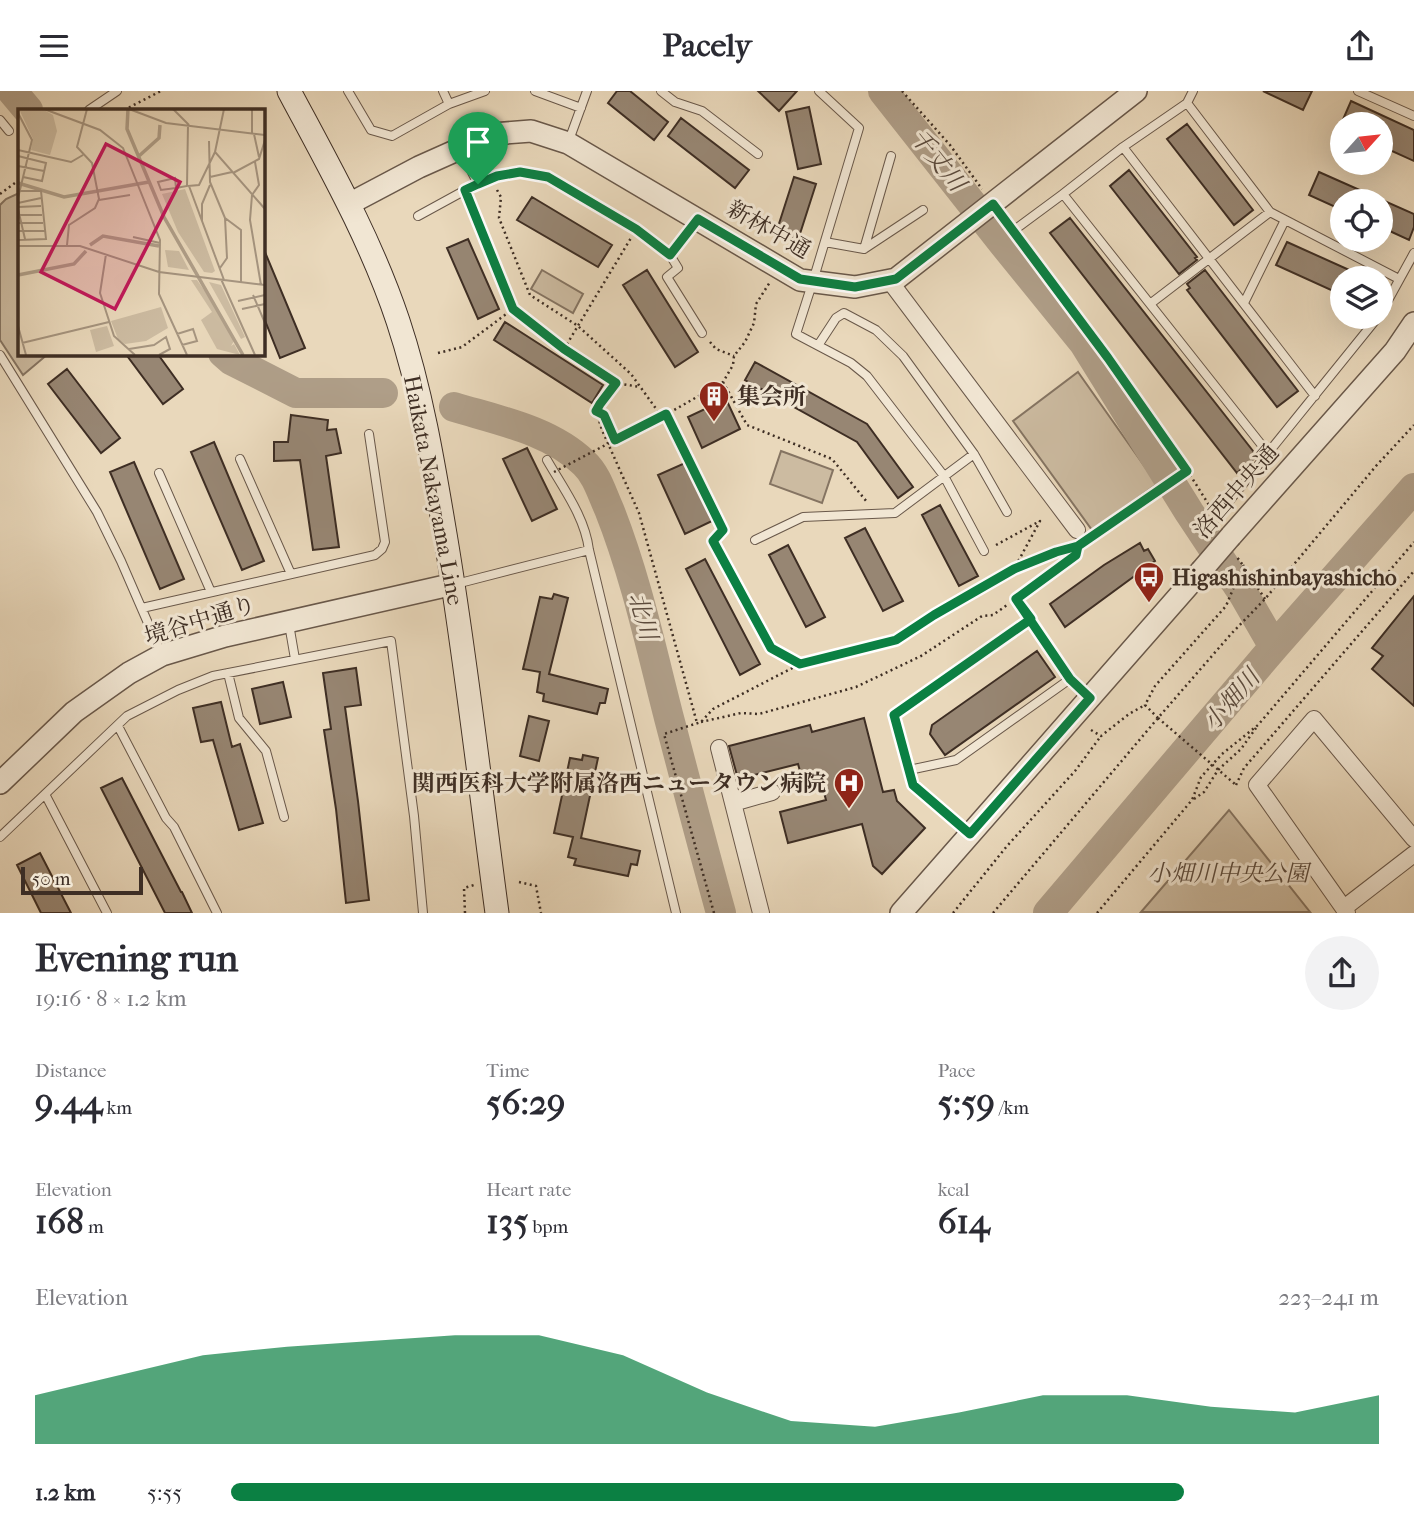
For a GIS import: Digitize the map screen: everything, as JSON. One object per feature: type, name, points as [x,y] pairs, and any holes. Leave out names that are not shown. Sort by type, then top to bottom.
[{"type":"main road","name":"Haikata Nakayama Line","points":[[289,91],[349,204],[378,268],[408,356],[431,449],[454,584],[497,912]]},
{"type":"street","name":"新林中通","points":[[349,204],[419,167],[493,134],[531,131],[568,142],[800,279],[855,287],[896,279],[1136,91]]},
{"type":"street","points":[[889,280],[1083,535]]},
{"type":"street","name":"洛西中央通","points":[[901,912],[1395,351],[1414,323]]},
{"type":"street","name":"境谷中通り","points":[[0,783],[74,712],[129,673],[162,655],[225,636],[454,584]]},
{"type":"street","points":[[1414,839],[1314,719],[1257,785],[1345,910],[1414,854]]},
{"type":"street","points":[[719,748],[761,912]]},
{"type":"street","points":[[733,803],[772,792]]},
{"type":"lane","points":[[90,109],[117,91]]},
{"type":"lane","points":[[348,91],[371,130],[392,137],[449,104],[485,91]]},
{"type":"lane","points":[[443,91],[449,104]]},
{"type":"lane","points":[[535,91],[581,108]]},
{"type":"lane","points":[[568,142],[587,91]]},
{"type":"lane","points":[[661,91],[675,102],[702,111],[758,154]]},
{"type":"lane","points":[[819,91],[859,128],[796,334],[819,344],[867,376],[944,476],[984,551]]},
{"type":"lane","points":[[1013,230],[1123,147],[1187,103],[1193,91]]},
{"type":"lane","points":[[1358,91],[1414,116]]},
{"type":"lane","points":[[1187,103],[1270,212],[1399,279]]},
{"type":"lane","points":[[0,120],[9,131]]},
{"type":"lane","points":[[1123,147],[1315,395]]},
{"type":"lane","points":[[460,149],[478,184]]},
{"type":"lane","points":[[864,249],[891,156]]},
{"type":"lane","points":[[418,216],[491,179],[520,172],[548,177],[636,229],[670,255],[678,268],[667,277],[702,333]]},
{"type":"lane","points":[[1063,194],[1268,453]]},
{"type":"lane","points":[[825,242],[864,249],[923,210]]},
{"type":"lane","points":[[1150,304],[1270,212]]},
{"type":"lane","points":[[670,255],[698,219]]},
{"type":"lane","points":[[1244,303],[1285,219]]},
{"type":"lane","points":[[1393,290],[1414,253]]},
{"type":"lane","points":[[819,344],[836,318],[844,313],[876,330],[902,356],[974,454],[1007,512]]},
{"type":"lane","points":[[1230,500],[1369,329]]},
{"type":"lane","points":[[0,355],[96,512],[121,561],[162,655]]},
{"type":"lane","points":[[142,608],[375,555],[385,542],[369,433]]},
{"type":"lane","points":[[755,540],[803,517],[895,513],[974,454]]},
{"type":"lane","points":[[240,459],[291,574]]},
{"type":"lane","points":[[547,460],[587,536],[677,912]]},
{"type":"lane","points":[[159,473],[211,592]]},
{"type":"lane","points":[[454,584],[589,550]]},
{"type":"lane","points":[[1016,599],[1070,679],[1090,698]]},
{"type":"lane","points":[[970,834],[913,785],[894,715],[1031,619]]},
{"type":"lane","points":[[288,621],[295,659]]},
{"type":"lane","points":[[0,837],[127,716],[178,689],[212,676],[391,641],[414,816],[423,912]]},
{"type":"lane","points":[[228,673],[239,718],[266,751],[284,817]]},
{"type":"lane","points":[[909,770],[956,760],[1070,679]]},
{"type":"lane","points":[[118,726],[217,912]]},
{"type":"lane","points":[[45,794],[107,912]]},
{"type":"path","points":[[126,109],[161,91]]},
{"type":"path","points":[[902,91],[950,145],[989,207]]},
{"type":"path","points":[[491,179],[500,197],[499,218],[530,295],[578,326],[631,373],[664,415],[723,530],[713,541],[771,648],[800,664]]},
{"type":"path","points":[[0,194],[18,181]]},
{"type":"path","points":[[465,190],[513,309],[564,349],[616,383],[642,387]]},
{"type":"path","points":[[564,349],[636,229]]},
{"type":"path","points":[[1013,230],[1187,471],[1265,599]]},
{"type":"path","points":[[554,472],[723,382],[733,365],[734,356],[745,342],[754,323],[756,304],[773,278],[777,266]]},
{"type":"path","points":[[438,353],[462,347],[513,309]]},
{"type":"path","points":[[702,333],[716,348],[734,356]]},
{"type":"path","points":[[723,382],[747,425],[832,459],[877,513]]},
{"type":"path","points":[[616,383],[596,411],[639,513],[699,722]]},
{"type":"path","points":[[596,411],[604,415],[615,440]]},
{"type":"path","points":[[993,912],[1230,634],[1265,599],[1376,466],[1414,425]]},
{"type":"path","points":[[1083,535],[1187,471]]},
{"type":"path","points":[[984,551],[1040,521],[1014,569]]},
{"type":"path","points":[[1097,912],[1192,800],[1203,792],[1218,770],[1241,749],[1414,542]]},
{"type":"path","points":[[699,722],[713,709],[800,664],[896,640],[1014,569],[1078,546],[1076,555],[993,615],[982,616],[921,656],[856,687],[759,714],[741,713],[699,722],[664,734],[714,912]]},
{"type":"path","points":[[953,912],[1007,846],[1075,771],[1101,736],[1145,705],[1156,686],[1226,606],[1243,565]]},
{"type":"path","points":[[1145,705],[1236,785],[1244,768],[1414,571]]},
{"type":"path","points":[[1192,800],[1200,776],[1222,754],[1258,726]]},
{"type":"path","points":[[1091,730],[1101,736]]},
{"type":"path","points":[[519,882],[536,886],[541,912]]},
{"type":"path","points":[[465,912],[464,888],[475,885]]},
{"type":"green space","points":[[18,193],[18,355],[47,355],[23,375],[0,340],[0,205]]},
{"type":"green space","points":[[542,270],[583,294],[573,313],[531,289]]},
{"type":"green space","points":[[1078,372],[1157,484],[1092,530],[1013,421]]},
{"type":"green space","points":[[781,451],[833,470],[822,503],[770,484]]},
{"type":"green space","name":"小畑川中央公園","points":[[1229,810],[1310,912],[1141,912]]},
{"type":"building","points":[[617,91],[630,91],[668,122],[654,140],[608,103]]},
{"type":"building","points":[[758,91],[797,91],[779,111]]},
{"type":"building","points":[[1263,91],[1312,91],[1303,110]]},
{"type":"building","points":[[1351,101],[1375,112],[1346,112]]},
{"type":"building","points":[[809,107],[821,164],[798,169],[786,112]]},
{"type":"building","points":[[681,118],[749,170],[735,188],[668,136]]},
{"type":"building","points":[[1393,120],[1414,130],[1414,161],[1393,151]]},
{"type":"building","points":[[1187,124],[1253,210],[1234,225],[1167,139]]},
{"type":"building","points":[[1129,170],[1197,257],[1197,260],[1179,274],[1110,186]]},
{"type":"building","points":[[1319,172],[1357,189],[1330,189],[1330,205],[1309,195]]},
{"type":"building","points":[[794,177],[816,184],[798,240],[776,233]]},
{"type":"building","points":[[532,197],[612,245],[598,267],[517,220]]},
{"type":"building","points":[[1393,205],[1414,214],[1414,227],[1409,240],[1393,233]]},
{"type":"building","points":[[1070,218],[1257,456],[1237,473],[1050,233]]},
{"type":"building","points":[[468,239],[499,309],[478,319],[447,248]]},
{"type":"building","points":[[1287,242],[1340,266],[1330,266],[1330,290],[1276,265]]},
{"type":"building","points":[[264,250],[305,348],[280,358],[264,318]]},
{"type":"building","points":[[647,270],[698,352],[675,367],[623,285]]},
{"type":"building","points":[[1205,270],[1298,391],[1277,407],[1187,290],[1190,288],[1187,284]]},
{"type":"building","points":[[505,322],[603,385],[592,403],[494,340]]},
{"type":"building","points":[[126,355],[158,355],[183,389],[163,404]]},
{"type":"building","points":[[755,362],[867,424],[913,487],[898,498],[857,442],[745,380]]},
{"type":"building","points":[[67,369],[120,438],[101,453],[48,384]]},
{"type":"building","name":"集会所","points":[[726,399],[740,429],[702,448],[688,417]]},
{"type":"building","points":[[291,415],[328,420],[327,430],[336,429],[341,453],[326,456],[339,547],[313,550],[300,460],[274,461],[274,442],[288,442]]},
{"type":"building","points":[[214,442],[264,561],[242,570],[191,452]]},
{"type":"building","points":[[527,448],[557,509],[532,521],[503,459]]},
{"type":"building","points":[[134,462],[184,579],[160,589],[110,472]]},
{"type":"building","points":[[685,463],[712,521],[685,534],[658,475]]},
{"type":"building","points":[[940,505],[978,576],[959,586],[922,515]]},
{"type":"building","points":[[865,528],[903,601],[883,611],[845,538]]},
{"type":"building","points":[[1140,543],[1144,551],[1148,549],[1155,561],[1065,627],[1050,604]]},
{"type":"building","points":[[788,545],[825,617],[806,627],[769,555]]},
{"type":"building","points":[[705,559],[760,664],[740,675],[686,569]]},
{"type":"building","points":[[554,594],[568,598],[549,674],[608,689],[605,703],[600,703],[597,714],[543,701],[544,694],[537,692],[540,672],[523,669],[540,597],[552,599]]},
{"type":"building","points":[[1414,596],[1414,706],[1372,669],[1383,656],[1372,648]]},
{"type":"building","points":[[1037,651],[1055,677],[945,755],[930,734],[932,725]]},
{"type":"building","points":[[356,668],[361,705],[345,707],[369,900],[346,903],[324,730],[331,729],[323,673]]},
{"type":"building","points":[[283,682],[291,717],[260,724],[252,689]]},
{"type":"building","points":[[221,702],[232,747],[240,744],[263,823],[239,830],[213,740],[201,742],[193,708]]},
{"type":"building","points":[[529,716],[549,721],[539,761],[520,756]]},
{"type":"building","points":[[864,718],[883,792],[894,790],[897,801],[925,828],[882,874],[873,866],[862,824],[788,843],[780,812],[826,800],[819,774],[802,778],[798,764],[738,779],[729,746],[810,725],[812,732]]},
{"type":"building","points":[[583,755],[598,758],[581,838],[640,851],[637,865],[631,864],[628,876],[574,865],[576,859],[568,857],[573,837],[554,833],[570,758],[582,760]]},
{"type":"building","points":[[122,778],[192,913],[165,913],[101,788]]},
{"type":"building","points":[[40,853],[71,913],[41,913],[17,865]]},
{"type":"waterway","name":"北川","points":[[12,91],[27,109]]},
{"type":"waterway","name":"千丈川","points":[[883,91],[1084,343],[1244,595],[1274,647]]},
{"type":"waterway","name":"北川","points":[[225,355],[296,393],[383,393]]},
{"type":"waterway","name":"北川","points":[[454,407],[505,422],[555,442],[584,463],[596,479],[619,535],[635,587],[721,913]]},
{"type":"waterway","name":"小畑川","points":[[1048,913],[1274,647],[1414,488]]},
{"type":"place","name":"集会所","points":[[714,423]]},
{"type":"place","name":"Higashishinbayashicho","points":[[1149,604]]},
{"type":"place","name":"関西医科大学附属洛西ニュータウン病院","points":[[849,810]]},
{"type":"route","points":[[478,184],[465,190],[513,309],[564,349],[616,383],[596,411],[604,415],[615,440],[666,414],[723,530],[713,541],[771,648],[800,664],[896,640],[1014,569],[1078,546],[1076,555],[1016,599],[1031,619],[1070,679],[1090,698],[970,834],[913,785],[894,715],[1031,619],[1016,599],[1076,555],[1078,546],[1187,471],[1108,358],[993,204],[896,279],[855,287],[800,279],[698,219],[670,255],[636,229],[548,177],[520,172],[497,176],[478,184]]}]
